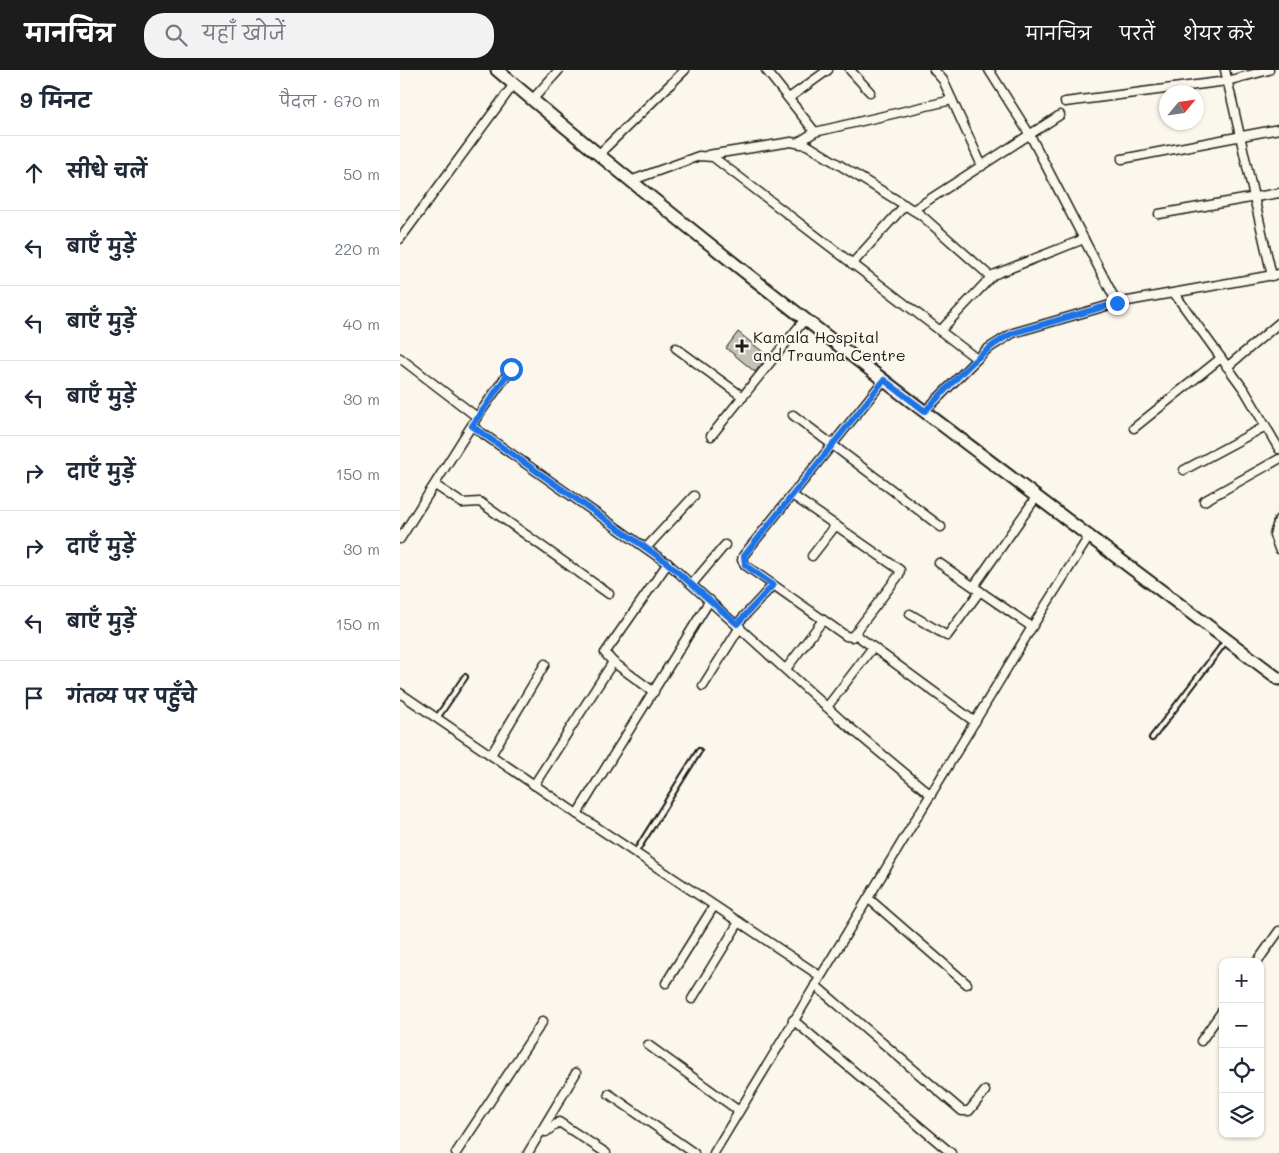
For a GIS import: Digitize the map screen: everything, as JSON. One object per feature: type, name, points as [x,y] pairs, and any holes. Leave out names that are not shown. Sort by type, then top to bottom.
[{"type":"main road","points":[[497,70],[630,181],[805,319],[1279,679]]},
{"type":"street","points":[[532,100],[559,70]]},
{"type":"street","points":[[598,155],[685,70]]},
{"type":"street","points":[[766,70],[815,132]]},
{"type":"street","points":[[789,98],[828,70]]},
{"type":"street","points":[[850,70],[870,92]]},
{"type":"street","points":[[934,70],[942,80],[982,166]]},
{"type":"street","points":[[989,70],[1030,135],[1117,303]]},
{"type":"street","points":[[925,411],[977,359],[1001,339],[1013,333],[1117,303],[1276,275],[1254,198],[1225,70]]},
{"type":"street","points":[[1064,102],[1227,81],[1269,70]]},
{"type":"street","points":[[400,239],[514,84]]},
{"type":"street","points":[[630,181],[699,156],[799,142],[815,132],[952,100]]},
{"type":"street","points":[[913,210],[1060,115]]},
{"type":"street","points":[[1122,158],[1240,137],[1279,128]]},
{"type":"street","points":[[799,142],[913,210],[991,277]]},
{"type":"street","points":[[706,155],[713,157],[977,359]]},
{"type":"street","points":[[1159,214],[1279,193]]},
{"type":"street","points":[[852,264],[905,205]]},
{"type":"street","points":[[940,331],[991,277],[1001,271],[1084,239]]},
{"type":"street","points":[[1174,293],[1228,366],[1279,448]]},
{"type":"street","points":[[711,436],[805,319]]},
{"type":"street","points":[[1228,366],[1279,323]]},
{"type":"street","points":[[676,348],[742,397]]},
{"type":"street","points":[[400,358],[477,418]]},
{"type":"street","points":[[1134,428],[1221,358]]},
{"type":"street","points":[[400,539],[477,418],[511,369]]},
{"type":"street","points":[[792,495],[900,570],[899,576],[855,634],[849,638],[745,565],[742,560],[792,495],[884,380]]},
{"type":"street","points":[[793,415],[941,527]]},
{"type":"street","points":[[472,426],[668,564],[828,707],[931,795]]},
{"type":"street","points":[[1184,470],[1266,426]]},
{"type":"street","points":[[1204,501],[1279,459]]},
{"type":"street","points":[[434,485],[462,503],[480,502],[609,594]]},
{"type":"street","points":[[646,548],[694,496]]},
{"type":"street","points":[[910,614],[947,636],[1037,496]]},
{"type":"street","points":[[1279,520],[1274,535],[1279,550]]},
{"type":"street","points":[[812,556],[836,525]]},
{"type":"street","points":[[714,1153],[1032,627],[1090,535]]},
{"type":"street","points":[[692,584],[725,544]]},
{"type":"street","points":[[939,563],[1032,627]]},
{"type":"street","points":[[654,692],[613,662],[606,655],[605,649],[668,564]]},
{"type":"street","points":[[703,686],[738,626],[773,585]]},
{"type":"street","points":[[577,814],[710,600]]},
{"type":"street","points":[[786,669],[823,620]]},
{"type":"street","points":[[855,634],[975,722]]},
{"type":"street","points":[[828,707],[873,647]]},
{"type":"street","points":[[534,785],[613,662]]},
{"type":"street","points":[[491,756],[544,664]]},
{"type":"street","points":[[400,693],[820,976]]},
{"type":"street","points":[[868,898],[967,984]]},
{"type":"street","points":[[666,983],[714,906]]},
{"type":"street","points":[[692,999],[739,922]]},
{"type":"street","points":[[1260,958],[1279,931]]},
{"type":"street","points":[[815,984],[962,1111],[969,1111],[985,1091]]},
{"type":"street","points":[[1201,1040],[1219,1015]]},
{"type":"street","points":[[456,1153],[543,1020]]},
{"type":"street","points":[[793,1020],[951,1153]]},
{"type":"street","points":[[648,1045],[740,1111]]},
{"type":"street","points":[[528,1153],[576,1073]]},
{"type":"street","points":[[610,1094],[694,1153]]},
{"type":"street","points":[[541,1131],[546,1132],[559,1122],[606,1153]]},
{"type":"lane","points":[[1152,738],[1227,640]]},
{"type":"lane","points":[[437,718],[465,678]]},
{"type":"lane","points":[[635,853],[699,751]]},
{"type":"building","points":[[738,332],[768,356],[755,372],[726,348]]},
{"type":"place","name":"Kamala Hospital and Trauma Centre","points":[[742,346]]},
{"type":"route","points":[[511,369],[472,426],[666,562],[737,624],[773,585],[745,565],[742,560],[744,556],[884,380],[925,411],[986,350],[1001,339],[1013,333],[1117,303]]}]
